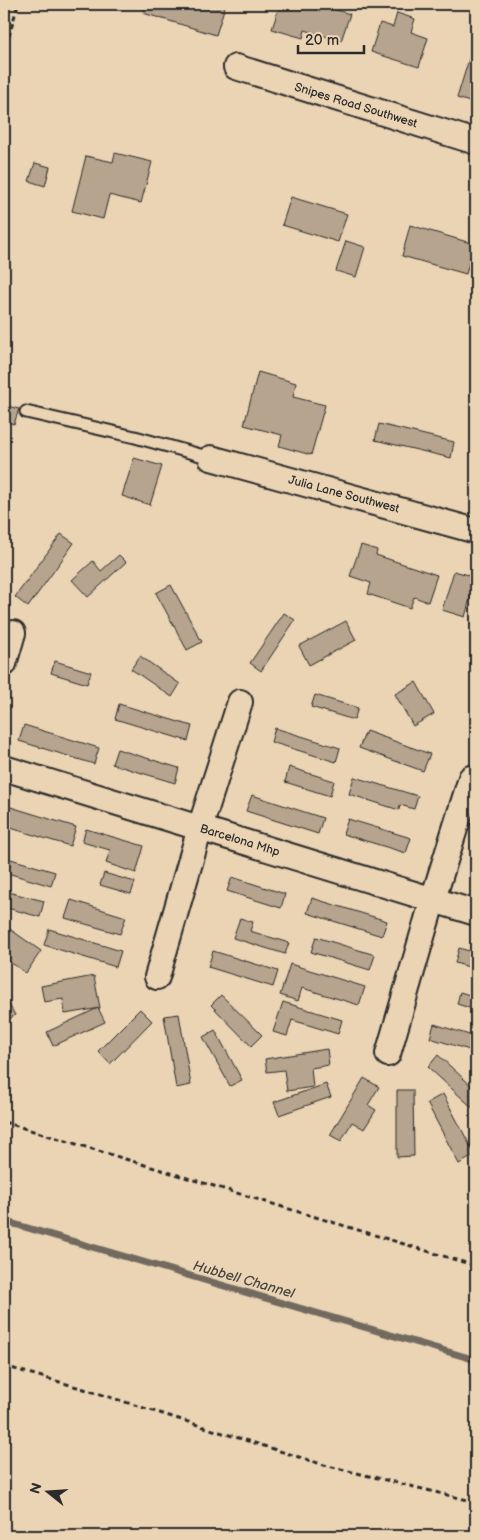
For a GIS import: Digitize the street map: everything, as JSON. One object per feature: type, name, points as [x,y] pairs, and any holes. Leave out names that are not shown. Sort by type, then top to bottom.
[{"type":"street","name":"Snipes Road Southwest","points":[[236,67],[476,142]]},
{"type":"street","name":"Julia Lane Southwest","points":[[212,458],[476,530]]},
{"type":"street","points":[[4,664],[13,633]]},
{"type":"street","points":[[157,977],[200,828],[240,702]]},
{"type":"street","name":"Barcelona Mhp","points":[[4,768],[476,913]]},
{"type":"street","points":[[388,1054],[433,899],[471,778]]},
{"type":"lane","points":[[26,412],[135,436],[212,458]]},
{"type":"path","points":[[4,54],[18,4]]},
{"type":"path","points":[[4,1122],[476,1266]]},
{"type":"path","points":[[4,1366],[84,1389],[324,1465],[476,1502]]},
{"type":"building","points":[[146,4],[218,4],[225,6],[216,35],[143,13]]},
{"type":"building","points":[[280,4],[315,4],[350,14],[341,41],[305,30],[303,38],[272,29]]},
{"type":"building","points":[[397,13],[415,19],[411,32],[428,38],[419,67],[371,52],[380,23],[393,27]]},
{"type":"building","points":[[476,36],[476,104],[457,98]]},
{"type":"building","points":[[115,153],[152,162],[141,203],[109,195],[103,219],[72,211],[86,156],[113,162]]},
{"type":"building","points":[[35,163],[50,167],[45,186],[29,181]]},
{"type":"building","points":[[291,197],[347,214],[338,242],[282,225]]},
{"type":"building","points":[[410,225],[474,244],[466,274],[402,256]]},
{"type":"building","points":[[346,241],[365,247],[356,277],[336,271]]},
{"type":"building","points":[[258,372],[296,383],[293,397],[325,405],[311,455],[279,446],[282,435],[244,425]]},
{"type":"building","points":[[4,405],[19,409],[14,424],[4,421]]},
{"type":"building","points":[[379,424],[454,442],[451,458],[375,440]]},
{"type":"building","points":[[134,458],[162,466],[150,505],[122,496]]},
{"type":"building","points":[[4,519],[6,519],[5,586],[4,586]]},
{"type":"building","points":[[61,534],[74,543],[28,607],[15,597]]},
{"type":"building","points":[[361,545],[377,550],[376,555],[437,575],[428,602],[414,597],[410,608],[368,594],[371,583],[350,576]]},
{"type":"building","points":[[119,555],[126,562],[88,597],[72,580],[93,561],[101,571]]},
{"type":"building","points":[[454,571],[476,577],[465,617],[442,610]]},
{"type":"building","points":[[171,585],[202,642],[187,650],[156,593]]},
{"type":"building","points":[[284,613],[295,620],[261,671],[250,663]]},
{"type":"building","points":[[346,621],[356,640],[309,665],[299,646]]},
{"type":"building","points":[[140,656],[180,684],[172,697],[131,669]]},
{"type":"building","points":[[55,661],[91,672],[87,684],[51,673]]},
{"type":"building","points":[[416,682],[434,714],[413,726],[395,694]]},
{"type":"building","points":[[315,695],[358,708],[354,720],[311,707]]},
{"type":"building","points":[[119,704],[192,726],[188,741],[115,719]]},
{"type":"building","points":[[24,725],[99,748],[94,764],[19,741]]},
{"type":"building","points":[[275,728],[340,748],[336,762],[271,742]]},
{"type":"building","points":[[366,731],[430,754],[423,771],[359,748]]},
{"type":"building","points":[[117,749],[179,768],[175,783],[112,764]]},
{"type":"building","points":[[289,767],[334,781],[330,796],[285,782]]},
{"type":"building","points":[[354,777],[418,796],[414,809],[400,805],[399,810],[349,794]]},
{"type":"building","points":[[252,795],[323,818],[318,834],[246,811]]},
{"type":"building","points":[[4,805],[76,827],[70,846],[4,826]]},
{"type":"building","points":[[348,819],[411,838],[406,853],[343,834]]},
{"type":"building","points":[[86,829],[144,846],[136,873],[106,863],[110,850],[82,842]]},
{"type":"building","points":[[4,857],[55,872],[51,886],[4,872]]},
{"type":"building","points":[[104,873],[135,882],[131,894],[100,885]]},
{"type":"building","points":[[232,877],[285,894],[281,908],[227,891]]},
{"type":"building","points":[[4,891],[44,901],[40,917],[4,907]]},
{"type":"building","points":[[312,898],[387,921],[382,936],[307,913]]},
{"type":"building","points":[[71,900],[126,917],[120,934],[65,918]]},
{"type":"building","points":[[240,918],[253,922],[250,931],[289,943],[285,954],[233,938]]},
{"type":"building","points":[[4,925],[41,951],[26,973],[4,958]]},
{"type":"building","points":[[49,929],[121,951],[116,967],[44,945]]},
{"type":"building","points":[[316,937],[375,955],[370,970],[311,952]]},
{"type":"building","points":[[459,948],[476,953],[476,969],[455,963]]},
{"type":"building","points":[[213,951],[278,971],[273,987],[208,967]]},
{"type":"building","points":[[290,964],[365,987],[359,1005],[302,988],[298,1001],[280,995]]},
{"type":"building","points":[[94,976],[100,1008],[65,1014],[63,999],[44,1002],[41,986]]},
{"type":"building","points":[[460,992],[476,997],[476,1010],[457,1004]]},
{"type":"building","points":[[221,995],[262,1035],[251,1046],[211,1005]]},
{"type":"building","points":[[4,996],[15,1015],[5,1022],[4,1021]]},
{"type":"building","points":[[283,1002],[342,1020],[338,1034],[292,1020],[287,1036],[273,1032]]},
{"type":"building","points":[[98,1008],[105,1022],[53,1046],[47,1032]]},
{"type":"building","points":[[140,1009],[152,1021],[110,1064],[98,1051]]},
{"type":"building","points":[[179,1014],[191,1085],[176,1088],[164,1016]]},
{"type":"building","points":[[434,1024],[476,1037],[476,1052],[430,1038]]},
{"type":"building","points":[[215,1030],[242,1080],[230,1086],[203,1037]]},
{"type":"building","points":[[327,1049],[329,1065],[311,1068],[313,1087],[287,1091],[284,1070],[267,1072],[265,1059]]},
{"type":"building","points":[[438,1055],[476,1090],[476,1111],[428,1067]]},
{"type":"building","points":[[364,1078],[379,1087],[368,1105],[376,1110],[364,1129],[352,1122],[341,1141],[330,1135]]},
{"type":"building","points":[[326,1084],[331,1097],[279,1115],[274,1102]]},
{"type":"building","points":[[397,1090],[413,1090],[414,1156],[397,1157]]},
{"type":"building","points":[[443,1094],[475,1155],[459,1164],[427,1103]]},
{"type":"waterway","name":"Hubbell Channel","points":[[4,1221],[476,1360]]}]
